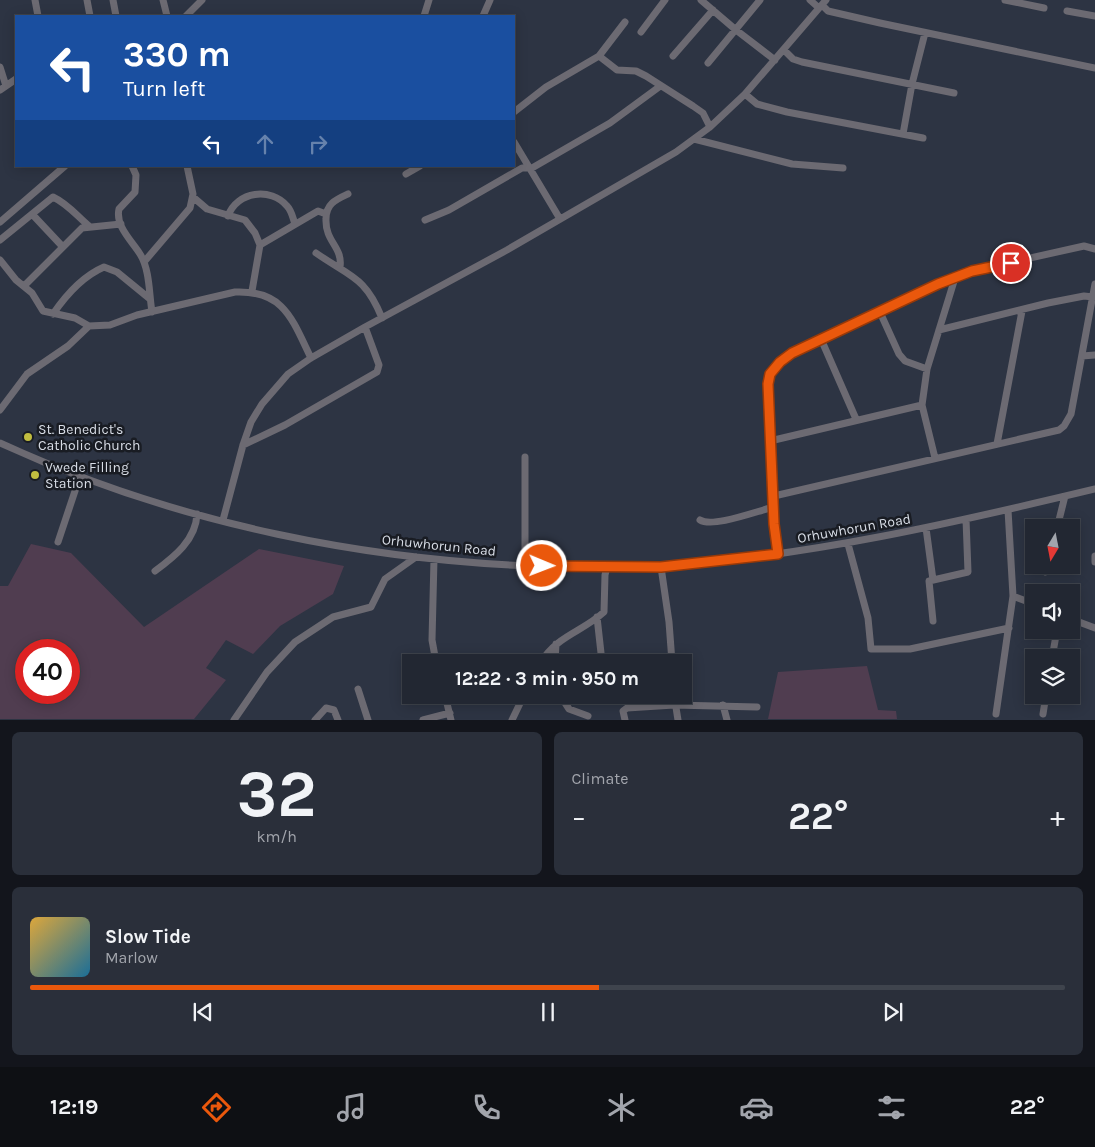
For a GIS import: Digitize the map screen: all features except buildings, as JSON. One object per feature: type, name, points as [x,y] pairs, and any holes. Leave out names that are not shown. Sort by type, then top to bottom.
[{"type":"street","points":[[35,0],[38,15]]},
{"type":"street","points":[[86,0],[90,15]]},
{"type":"street","points":[[113,0],[116,15]]},
{"type":"street","points":[[163,0],[167,15]]},
{"type":"street","points":[[187,15],[202,0]]},
{"type":"street","points":[[424,15],[429,0]]},
{"type":"street","points":[[483,15],[490,0]]},
{"type":"street","points":[[641,32],[665,0]]},
{"type":"street","points":[[701,0],[736,30],[776,60]]},
{"type":"street","points":[[708,63],[760,0]]},
{"type":"street","points":[[810,0],[822,4],[828,11],[1095,68]]},
{"type":"street","points":[[1006,0],[1044,8]]},
{"type":"street","points":[[223,520],[243,445],[252,422],[262,404],[288,374],[311,358],[365,327],[656,165],[694,139],[745,94],[822,4]]},
{"type":"street","points":[[673,56],[712,10]]},
{"type":"street","points":[[1067,11],[1095,16]]},
{"type":"street","points":[[515,111],[546,87],[598,56],[625,22]]},
{"type":"street","points":[[903,134],[912,84],[925,33]]},
{"type":"street","points":[[784,50],[793,59],[802,62],[954,93]]},
{"type":"street","points":[[598,56],[617,70],[636,71],[703,114],[710,126]]},
{"type":"street","points":[[0,67],[3,88],[15,81]]},
{"type":"street","points":[[425,220],[449,210],[522,168],[532,168],[610,122],[659,87]]},
{"type":"street","points":[[745,94],[757,104],[787,112],[923,138]]},
{"type":"street","points":[[694,139],[792,164],[843,168]]},
{"type":"street","points":[[515,143],[532,168],[560,219]]},
{"type":"street","points":[[0,222],[64,167]]},
{"type":"street","points":[[132,167],[136,175],[135,192],[119,209],[121,224],[144,262],[152,312]]},
{"type":"street","points":[[144,262],[183,219],[190,208],[193,196],[187,167]]},
{"type":"street","points":[[406,174],[418,167]]},
{"type":"street","points":[[228,216],[232,206],[238,202],[254,195],[270,194],[286,204],[295,224]]},
{"type":"street","points":[[340,267],[340,255],[325,229],[326,214],[331,204],[348,194]]},
{"type":"street","points":[[193,196],[207,209],[245,220],[260,245],[252,291]]},
{"type":"street","points":[[0,240],[53,197],[74,210],[89,226]]},
{"type":"street","points":[[260,245],[318,211],[326,214]]},
{"type":"street","points":[[32,214],[62,246]]},
{"type":"street","points":[[24,286],[82,228],[89,226],[104,228],[121,224]]},
{"type":"street","points":[[778,554],[768,384],[770,374],[780,362],[879,310],[972,271],[1084,246],[1095,249]]},
{"type":"street","points":[[316,253],[362,283],[382,318]]},
{"type":"street","points":[[0,260],[16,280],[36,297],[43,311],[75,318],[88,326],[110,326],[152,312],[235,292],[252,291],[274,299],[282,306],[311,358]]},
{"type":"street","points":[[53,314],[64,298],[96,270],[104,267],[117,272],[144,297],[150,299]]},
{"type":"street","points":[[935,458],[922,405],[927,368],[949,292],[955,278]]},
{"type":"street","points":[[943,282],[949,292]]},
{"type":"street","points":[[774,496],[1059,430],[1064,426],[1071,414],[1095,284]]},
{"type":"street","points":[[939,330],[1075,298],[1093,297]]},
{"type":"street","points":[[879,310],[899,354],[905,361],[927,368]]},
{"type":"street","points":[[997,444],[1022,311]]},
{"type":"street","points":[[0,410],[26,374],[68,346],[88,326]]},
{"type":"street","points":[[243,445],[285,424],[377,372],[379,365],[365,327]]},
{"type":"street","points":[[821,339],[856,419]]},
{"type":"street","points":[[1082,356],[1095,355]]},
{"type":"street","points":[[770,441],[856,419],[922,405]]},
{"type":"street","name":"Orhuwhorun Road","points":[[0,444],[80,476],[197,514],[335,545],[434,559],[525,566],[661,567],[778,554],[848,544],[1008,510],[1095,489]]},
{"type":"street","points":[[525,566],[526,457]]},
{"type":"street","points":[[58,542],[80,476]]},
{"type":"street","points":[[1059,519],[1065,496]]},
{"type":"street","points":[[700,520],[706,524],[719,522],[774,507]]},
{"type":"street","points":[[996,714],[1013,596],[1008,510]]},
{"type":"street","points":[[155,572],[174,557],[194,531],[197,514]]},
{"type":"street","points":[[933,621],[928,583],[933,580],[968,572],[966,519]]},
{"type":"street","points":[[926,528],[933,580]]},
{"type":"street","points":[[848,544],[868,618],[871,649],[910,649],[1009,628]]},
{"type":"street","points":[[1095,556],[1095,562]]},
{"type":"street","points":[[234,720],[267,672],[295,642],[333,617],[371,607],[385,579],[416,557]]},
{"type":"street","points":[[434,559],[432,640],[435,654]]},
{"type":"street","points":[[548,654],[556,644],[597,618],[605,608],[605,575],[607,567]]},
{"type":"street","points":[[661,567],[671,654]]},
{"type":"street","points":[[1013,596],[1025,601]]},
{"type":"street","points":[[597,618],[601,654]]},
{"type":"street","points":[[1080,622],[1095,628]]},
{"type":"street","points":[[555,654],[556,644]]},
{"type":"street","points":[[358,689],[368,720]]},
{"type":"street","points":[[512,720],[520,704]]},
{"type":"street","points":[[566,704],[569,709],[588,716]]},
{"type":"street","points":[[1042,714],[1044,704]]},
{"type":"street","points":[[674,705],[678,720]]},
{"type":"street","points":[[625,720],[623,711],[627,708],[674,705],[757,707]]},
{"type":"street","points":[[723,705],[727,720]]},
{"type":"street","points":[[315,720],[326,708],[334,710],[338,720]]},
{"type":"street","points":[[423,720],[451,716]]},
{"type":"shaded area","points":[[31,544],[71,553],[144,627],[259,549],[344,566],[333,594],[280,626],[253,654],[226,640],[206,668],[226,680],[194,719],[0,719],[0,586],[8,586]]},
{"type":"shaded area","points":[[867,666],[878,710],[896,711],[897,719],[768,719],[778,672]]},
{"type":"place","name":"St. Benedict's Catholic Church","points":[[28,437]]},
{"type":"place","name":"Vwede Filling Station","points":[[35,475]]},
{"type":"route","points":[[542,566],[661,567],[778,554],[774,524],[774,490],[769,428],[768,384],[770,374],[780,362],[792,353],[883,309],[972,271],[1011,263]]}]
